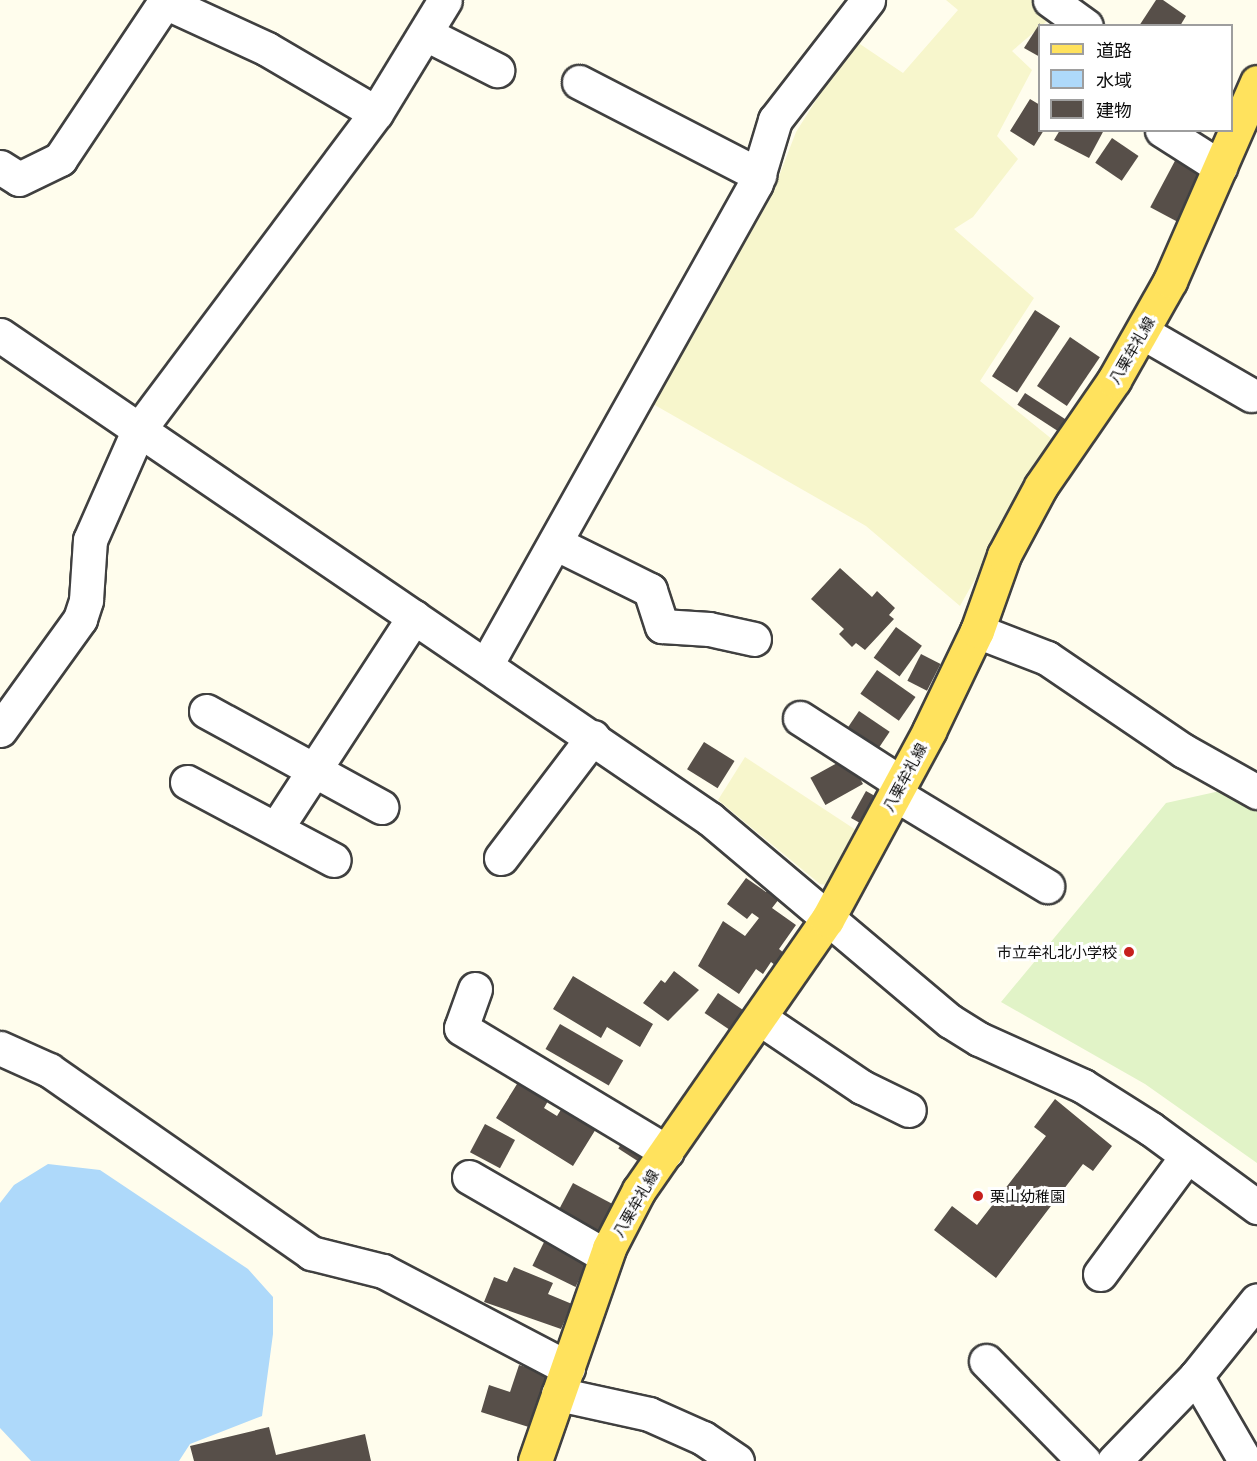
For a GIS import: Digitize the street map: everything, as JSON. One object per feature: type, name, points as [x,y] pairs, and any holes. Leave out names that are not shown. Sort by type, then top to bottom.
[{"type":"main road","name":"八栗牟礼線","points":[[535,1461],[606,1257],[639,1190],[761,1019],[827,920],[898,788],[977,631],[1004,555],[1041,486],[1114,380],[1170,281],[1257,82]]},
{"type":"street","points":[[0,730],[80,619],[86,600],[90,540],[138,431],[376,113],[445,0]]},
{"type":"street","points":[[486,665],[759,175],[775,120],[867,0]]},
{"type":"street","points":[[1050,0],[1083,24]]},
{"type":"street","points":[[0,167],[19,179],[60,159],[166,1],[267,50],[376,113]]},
{"type":"street","points":[[426,34],[497,70]]},
{"type":"street","points":[[579,82],[759,175]]},
{"type":"street","points":[[1165,132],[1220,167]]},
{"type":"street","points":[[1142,332],[1251,395]]},
{"type":"street","points":[[0,335],[138,431],[593,737],[710,819],[907,988],[979,1039],[1083,1086],[1187,1156],[1257,1207]]},
{"type":"street","points":[[555,543],[650,590],[662,626],[709,629],[754,639]]},
{"type":"street","points":[[277,827],[414,617]]},
{"type":"street","points":[[977,631],[1047,658],[1184,751],[1257,792]]},
{"type":"street","points":[[206,711],[381,807]]},
{"type":"street","points":[[800,718],[898,788],[1047,886]]},
{"type":"street","points":[[501,858],[593,737]]},
{"type":"street","points":[[187,782],[277,827],[334,860]]},
{"type":"street","points":[[475,988],[461,1028],[667,1152]]},
{"type":"street","points":[[761,1019],[862,1087],[909,1110]]},
{"type":"street","points":[[0,1048],[49,1070],[311,1253],[383,1271],[563,1381],[649,1414],[701,1449],[737,1461]]},
{"type":"street","points":[[1100,1274],[1187,1156]]},
{"type":"street","points":[[469,1177],[606,1257]]},
{"type":"street","points":[[1114,1461],[1196,1376],[1257,1300]]},
{"type":"street","points":[[986,1361],[1084,1461]]},
{"type":"street","points":[[1196,1376],[1244,1457]]},
{"type":"green space","points":[[946,0],[1043,0],[1059,11],[1044,24],[1038,24],[1038,29],[1012,51],[1032,70],[997,136],[1018,159],[973,217],[954,229],[1034,298],[980,381],[1053,440],[960,606],[866,526],[653,404],[771,197],[796,132],[854,40],[903,73],[958,10]]},
{"type":"green space","points":[[745,757],[862,834],[832,886],[820,884],[718,800]]},
{"type":"green space","name":"市立牟礼北小学校","points":[[1220,791],[1257,812],[1257,1163],[1145,1084],[1001,1002],[1166,803]]},
{"type":"water","points":[[48,1164],[100,1170],[248,1269],[273,1297],[273,1334],[262,1416],[190,1444],[179,1461],[31,1461],[0,1428],[0,1203],[14,1185]]},
{"type":"building","points":[[1156,0],[1163,0],[1186,16],[1181,24],[1140,24]]},
{"type":"building","points":[[1038,26],[1038,56],[1024,48]]},
{"type":"building","points":[[1030,99],[1038,104],[1038,132],[1043,132],[1034,146],[1010,131]]},
{"type":"building","points":[[1059,132],[1103,132],[1089,158],[1054,140]]},
{"type":"building","points":[[1112,138],[1139,156],[1122,181],[1095,163]]},
{"type":"building","points":[[1177,157],[1207,173],[1180,223],[1150,207]]},
{"type":"building","points":[[1035,310],[1060,326],[1017,393],[992,376]]},
{"type":"building","points":[[1070,337],[1100,357],[1067,406],[1037,386]]},
{"type":"building","points":[[1025,393],[1067,420],[1059,432],[1017,405]]},
{"type":"building","points":[[840,568],[872,597],[877,591],[895,608],[889,615],[894,619],[865,650],[856,643],[852,647],[839,634],[844,629],[811,599]]},
{"type":"building","points":[[896,627],[922,646],[900,677],[874,658]]},
{"type":"building","points":[[921,654],[941,664],[927,691],[907,681]]},
{"type":"building","points":[[877,670],[916,697],[899,721],[860,694]]},
{"type":"building","points":[[859,711],[890,732],[877,750],[847,729]]},
{"type":"building","points":[[704,742],[735,761],[718,788],[687,769]]},
{"type":"building","points":[[848,757],[863,784],[825,805],[810,778]]},
{"type":"building","points":[[866,791],[882,800],[867,827],[851,818]]},
{"type":"building","points":[[746,878],[766,892],[772,885],[783,894],[772,908],[796,925],[779,949],[789,957],[780,969],[771,962],[763,974],[756,969],[739,994],[698,966],[723,921],[745,936],[759,918],[752,913],[747,919],[727,904]]},
{"type":"building","points":[[674,971],[699,990],[668,1021],[643,1003],[661,980],[665,983]]},
{"type":"building","points":[[573,976],[653,1024],[640,1047],[607,1027],[601,1038],[553,1009]]},
{"type":"building","points":[[718,993],[748,1013],[734,1033],[705,1013]]},
{"type":"building","points":[[560,1024],[623,1060],[609,1086],[546,1049]]},
{"type":"building","points":[[522,1076],[552,1094],[544,1108],[557,1116],[565,1103],[599,1124],[573,1166],[496,1118]]},
{"type":"building","points":[[1055,1099],[1112,1146],[1093,1171],[1083,1164],[996,1278],[934,1230],[952,1206],[977,1225],[1046,1136],[1034,1127]]},
{"type":"building","points":[[485,1124],[515,1140],[500,1168],[470,1152]]},
{"type":"building","points":[[627,1135],[647,1148],[638,1161],[618,1148]]},
{"type":"building","points":[[573,1183],[616,1206],[601,1235],[558,1212]]},
{"type":"building","points":[[546,1238],[589,1259],[576,1287],[532,1266]]},
{"type":"building","points":[[514,1267],[553,1283],[548,1294],[572,1304],[561,1329],[484,1302],[494,1277],[507,1282]]},
{"type":"building","points":[[519,1365],[553,1375],[535,1429],[481,1412],[489,1385],[510,1392]]},
{"type":"building","points":[[269,1427],[276,1455],[365,1434],[371,1461],[194,1461],[190,1446]]},
{"type":"place","name":"市立牟礼北小学校","points":[[1129,952]]},
{"type":"place","name":"栗山幼稚園","points":[[978,1196]]}]
